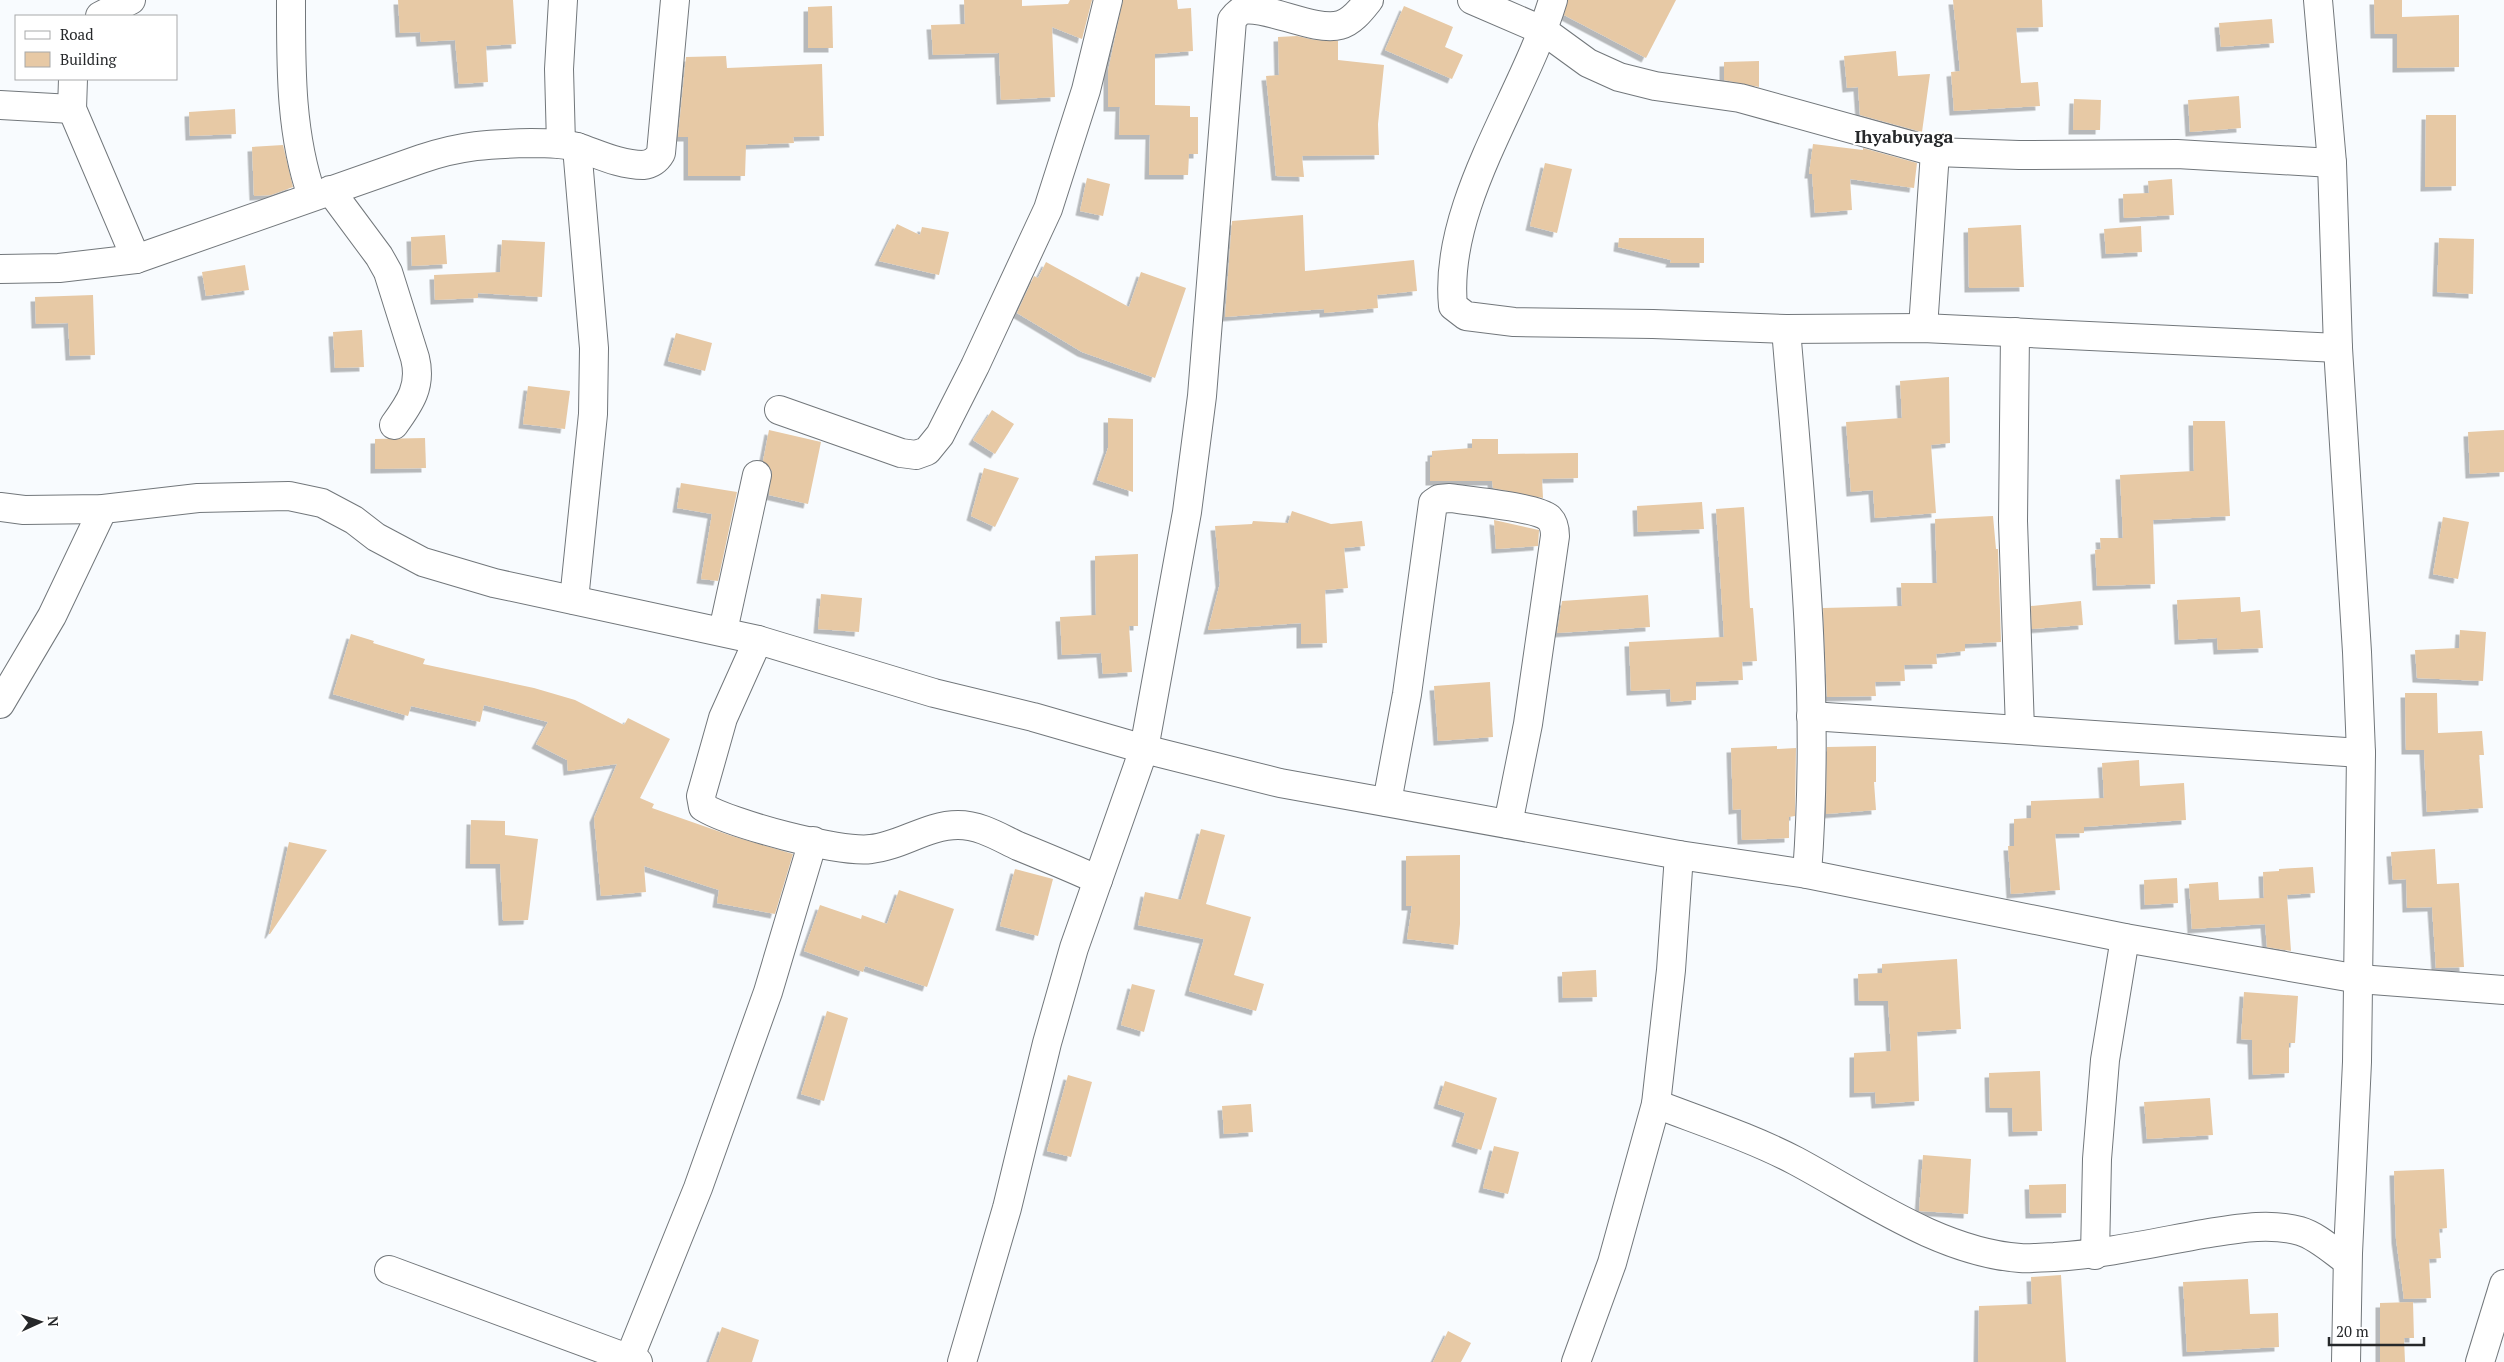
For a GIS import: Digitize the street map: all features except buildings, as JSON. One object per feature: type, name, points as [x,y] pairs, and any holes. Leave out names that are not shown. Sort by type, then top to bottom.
[{"type":"street","points":[[102,15],[131,0]]},
{"type":"street","points":[[291,0],[292,88],[296,131],[303,170],[379,256],[388,272],[418,370],[416,389],[394,425]]},
{"type":"street","points":[[563,0],[559,69],[594,348],[593,414],[574,600]]},
{"type":"street","points":[[0,269],[59,268],[136,259],[322,193],[463,146],[486,144],[569,146],[601,157],[645,165],[656,161],[661,153],[675,0]]},
{"type":"street","points":[[780,410],[901,453],[916,455],[927,451],[940,435],[976,366],[1048,209],[1086,90],[1108,0]]},
{"type":"street","points":[[962,1362],[1006,1208],[1047,1043],[1074,948],[1144,749],[1187,512],[1202,396],[1232,20],[1237,13],[1250,10],[1321,25],[1339,26],[1348,22],[1369,0]]},
{"type":"street","points":[[1472,0],[1544,31],[1588,63],[1619,77],[1655,86],[1740,98],[1934,152],[2020,155],[2177,154],[2332,163]]},
{"type":"street","points":[[1554,0],[1544,31],[1476,183],[1458,238],[1450,281],[1453,306],[1466,316],[1514,322],[1653,324],[1786,329],[1923,328],[2338,348]]},
{"type":"street","points":[[2318,0],[2332,163],[2338,348],[2357,652],[2360,753],[2359,979],[2347,1262],[2346,1362]]},
{"type":"street","points":[[73,80],[72,109],[136,259]]},
{"type":"street","points":[[0,105],[72,109]]},
{"type":"street","points":[[1923,328],[1934,152]]},
{"type":"street","points":[[1786,329],[1800,502],[1811,716],[1812,807],[1808,874]]},
{"type":"street","points":[[2015,332],[2013,521],[2020,730]]},
{"type":"street","points":[[722,631],[757,474]]},
{"type":"street","points":[[0,507],[24,510],[103,509],[198,498],[290,496],[322,503],[354,520],[376,537],[423,562],[494,582],[758,640],[934,693],[1033,717],[1144,749],[1280,783],[1679,854],[1808,874],[2125,938],[2359,979],[2504,990]]},
{"type":"street","points":[[1387,802],[1407,694],[1433,503],[1439,499],[1450,498],[1535,512],[1548,517],[1555,529],[1555,536],[1528,724],[1508,824]]},
{"type":"street","points":[[0,704],[52,616],[103,509]]},
{"type":"street","points":[[758,640],[723,718],[701,796],[703,807],[713,813],[766,830],[813,842],[870,850],[887,846],[934,828],[958,825],[980,828],[1098,880]]},
{"type":"street","points":[[1811,716],[2360,753]]},
{"type":"street","points":[[389,1270],[634,1360],[768,992],[813,842]]},
{"type":"street","points":[[1576,1362],[1612,1263],[1656,1104],[1671,970],[1679,854]]},
{"type":"street","points":[[2095,1255],[2097,1159],[2105,1060],[2125,938]]},
{"type":"street","points":[[1656,1104],[1734,1133],[1795,1161],[1932,1233],[1982,1253],[2021,1259],[2095,1255],[2223,1231],[2258,1226],[2282,1226],[2302,1232],[2347,1262]]},
{"type":"street","points":[[2480,1362],[2504,1284]]},
{"type":"district","name":"Ihyabuyaga","points":[[1904,137]]}]
